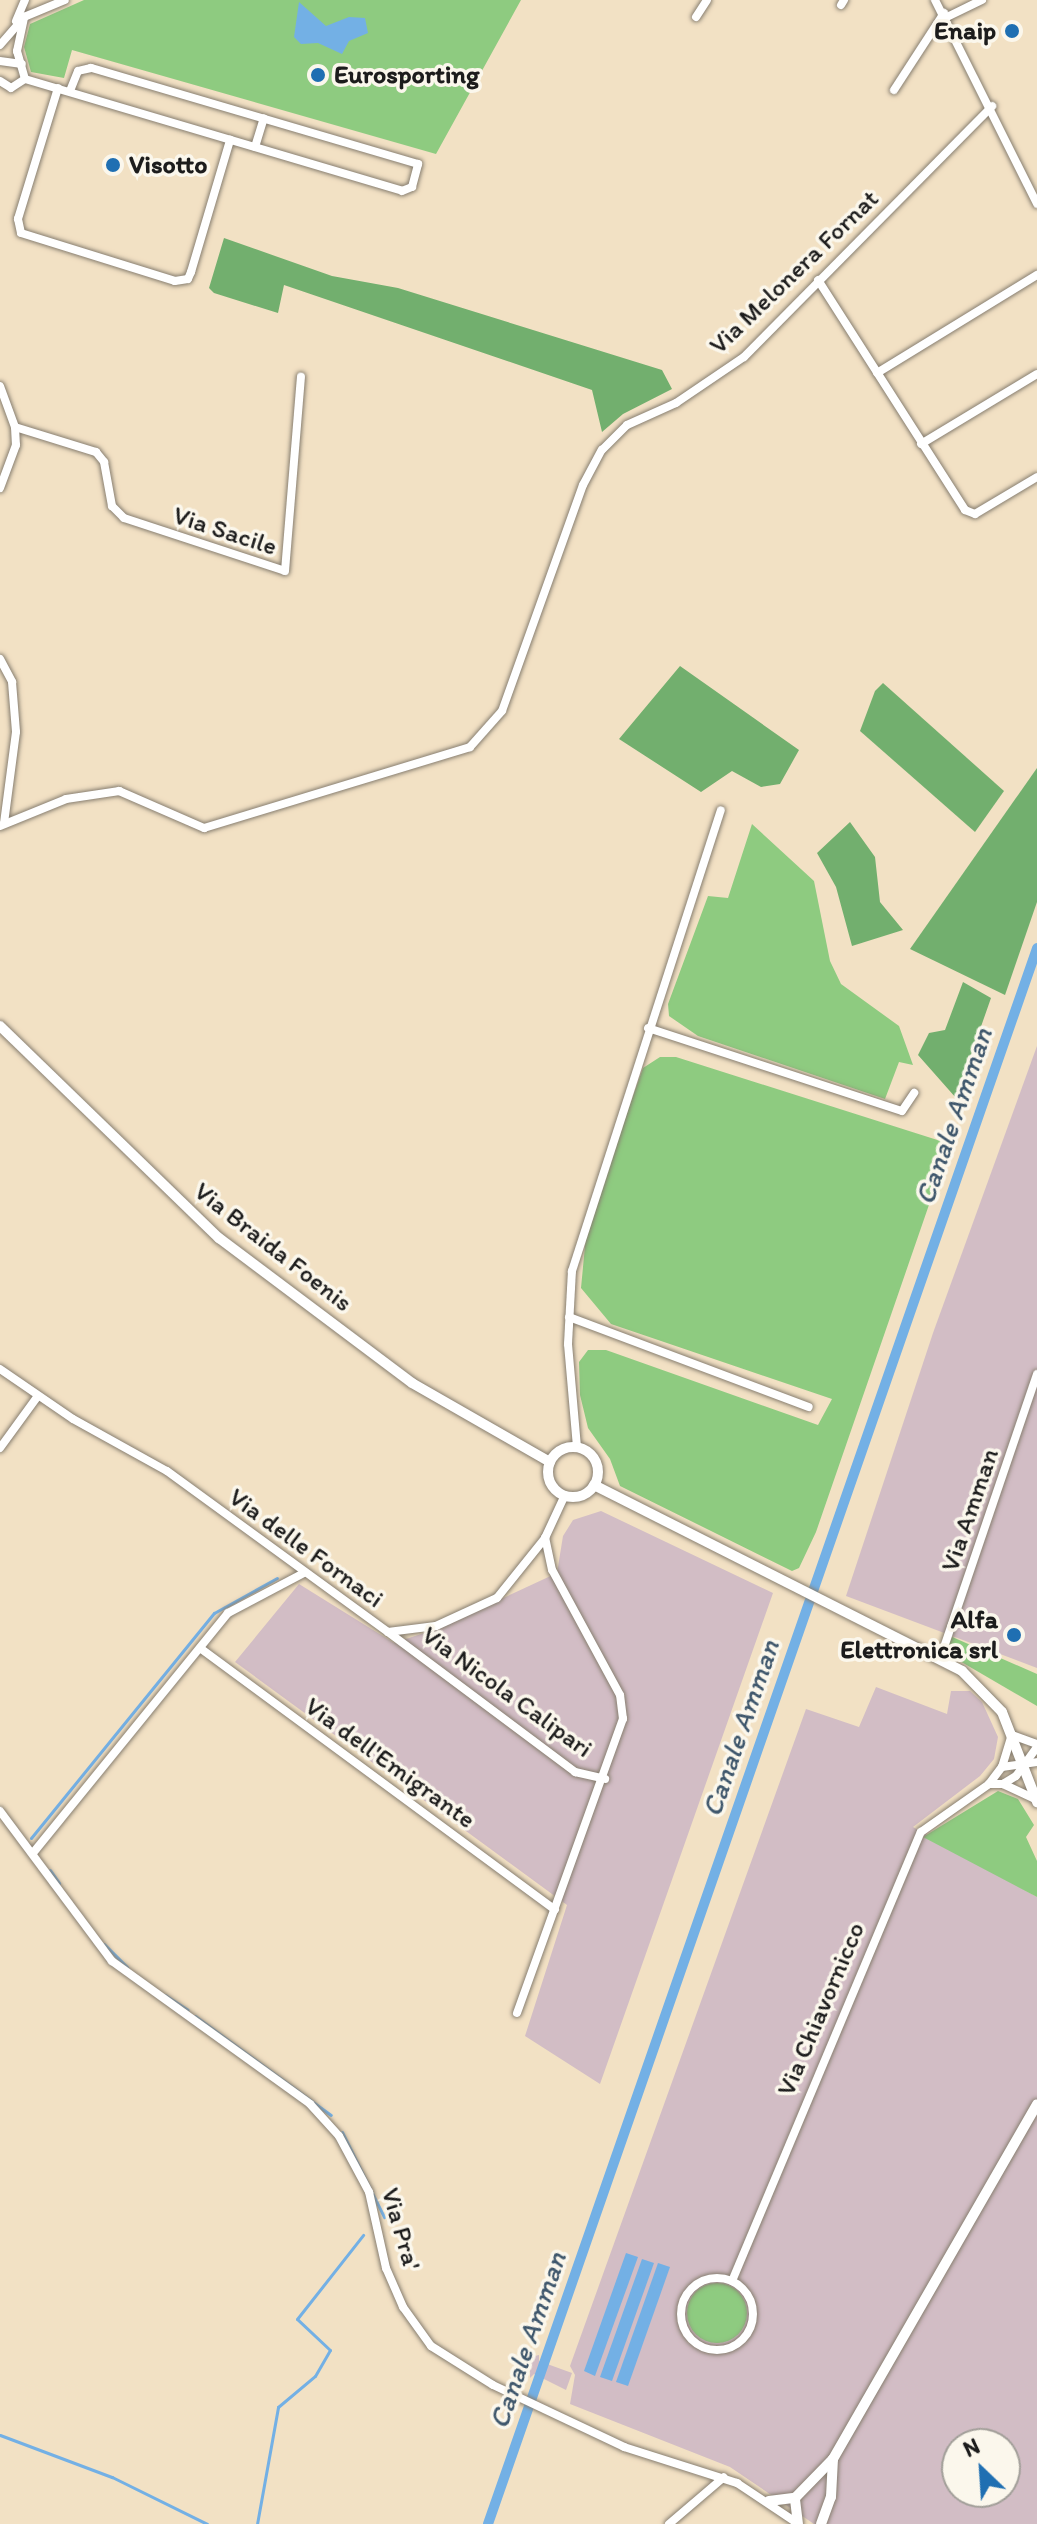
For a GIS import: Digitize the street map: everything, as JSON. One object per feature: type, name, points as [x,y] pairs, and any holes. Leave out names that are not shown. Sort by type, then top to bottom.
[{"type":"street","points":[[0,45],[15,24],[25,0]]},
{"type":"street","points":[[15,24],[24,17],[65,0]]},
{"type":"street","points":[[696,17],[707,0]]},
{"type":"street","points":[[935,0],[992,106],[1037,204]]},
{"type":"street","points":[[894,90],[945,15],[982,0]]},
{"type":"street","points":[[24,17],[17,51],[25,79]]},
{"type":"street","points":[[0,61],[22,64]]},
{"type":"street","points":[[0,96],[25,79],[402,191],[412,187],[418,164],[91,68],[78,71],[70,91]]},
{"type":"street","points":[[0,81],[11,88]]},
{"type":"street","points":[[58,88],[18,219],[21,233],[175,281],[188,279],[191,272],[230,140]]},
{"type":"street","name":"Via Melonera Fornat","points":[[2,824],[66,799],[119,791],[204,828],[470,747],[502,711],[583,485],[602,450],[627,425],[676,403],[744,357],[992,106]]},
{"type":"street","points":[[255,147],[264,118]]},
{"type":"street","points":[[877,373],[1037,275]]},
{"type":"street","points":[[818,280],[965,510],[975,514],[1037,477]]},
{"type":"street","points":[[921,444],[1037,374]]},
{"type":"street","name":"Via Sacile","points":[[15,427],[96,452],[104,462],[112,506],[124,518],[285,571],[301,377]]},
{"type":"street","points":[[0,386],[15,427],[16,445],[0,488]]},
{"type":"street","points":[[0,659],[12,682],[16,732],[2,824]]},
{"type":"street","points":[[577,1447],[569,1317],[572,1271],[648,1028],[721,811]]},
{"type":"street","name":"Via Braida Foenis","points":[[0,1026],[219,1238],[412,1383],[550,1462]]},
{"type":"street","points":[[648,1028],[902,1111],[914,1093]]},
{"type":"street","points":[[569,1317],[809,1407]]},
{"type":"street","name":"Via delle Fornaci","points":[[0,1369],[37,1397],[167,1471],[388,1632],[436,1626],[497,1598],[545,1538],[565,1495]]},
{"type":"street","name":"Via Amman","points":[[940,1659],[1037,1374]]},
{"type":"street","points":[[0,1448],[37,1397]]},
{"type":"street","points":[[577,1447],[595,1460],[594,1485],[581,1496],[565,1495],[549,1479],[550,1462],[560,1450],[577,1447]]},
{"type":"street","points":[[594,1485],[940,1659],[987,1692],[1012,1735],[1037,1799]]},
{"type":"street","name":"Via Nicola Calipari","points":[[517,2013],[605,1779],[623,1719],[620,1695],[552,1570],[545,1538]]},
{"type":"street","points":[[33,1853],[228,1613],[304,1573]]},
{"type":"street","name":"Via Nicola Calipari","points":[[388,1632],[575,1772],[605,1779]]},
{"type":"street","name":"Via dell'Emigrante","points":[[200,1648],[555,1910]]},
{"type":"street","points":[[1003,1784],[1024,1766],[1037,1745],[1012,1735]]},
{"type":"street","name":"Via Chiavornicco","points":[[732,2281],[921,1832],[989,1784],[1002,1767],[1012,1735]]},
{"type":"street","points":[[1002,1767],[1037,1762]]},
{"type":"street","points":[[989,1784],[1003,1784],[1037,1799]]},
{"type":"street","name":"Via Pra'","points":[[0,1811],[33,1853],[75,1917],[112,1961],[323,2117],[366,2183],[386,2268],[414,2327],[457,2364],[521,2397],[624,2447],[724,2477],[769,2501],[798,2524]]},
{"type":"street","points":[[769,2501],[795,2498],[833,2459],[1037,2104]]},
{"type":"street","points":[[706,2279],[732,2281],[751,2300],[751,2326],[731,2348],[702,2347],[683,2328],[684,2298],[706,2279]]},
{"type":"street","points":[[819,2521],[831,2497],[833,2459]]},
{"type":"street","points":[[669,2524],[724,2477]]},
{"type":"street","points":[[795,2498],[798,2524]]},
{"type":"shaded area","points":[[1037,1046],[1037,1668],[846,1596],[933,1333]]},
{"type":"shaded area","points":[[601,1511],[773,1593],[600,2084],[525,2036],[567,1905],[235,1662],[299,1584],[394,1643],[439,1628],[557,1573],[563,1536],[573,1520]]},
{"type":"shaded area","points":[[876,1687],[947,1714],[951,1691],[970,1691],[982,1702],[998,1737],[994,1759],[980,1776],[913,1827],[1037,1897],[1037,2524],[814,2524],[730,2467],[570,2404],[575,2375],[570,2366],[806,1709],[859,1727]]},
{"type":"shaded area","points":[[539,2355],[539,2361],[572,2373],[566,2390],[534,2374],[530,2378],[530,2357]]},
{"type":"green space","name":"Eurosporting","points":[[84,0],[521,0],[436,154],[72,50],[64,78],[31,72],[24,47],[30,24]]},
{"type":"green space","points":[[224,238],[332,276],[398,288],[662,370],[672,389],[623,414],[602,432],[592,390],[284,285],[278,313],[214,293],[209,288]]},
{"type":"green space","points":[[680,666],[799,750],[780,784],[761,787],[732,771],[701,792],[619,739]]},
{"type":"green space","points":[[883,683],[1004,791],[975,832],[860,731],[875,691]]},
{"type":"green space","points":[[1037,768],[1037,902],[1005,995],[910,949]]},
{"type":"green space","points":[[850,822],[875,857],[880,902],[903,930],[852,946],[836,887],[817,853]]},
{"type":"green space","points":[[752,824],[814,881],[830,961],[841,984],[899,1026],[913,1065],[899,1062],[885,1099],[698,1036],[669,1016],[668,1004],[708,896],[728,898]]},
{"type":"green space","points":[[963,982],[991,998],[956,1098],[918,1055],[929,1033],[945,1030]]},
{"type":"green space","points":[[660,1057],[676,1057],[950,1144],[816,1532],[799,1568],[792,1571],[620,1486],[610,1459],[588,1428],[580,1395],[579,1362],[588,1350],[606,1350],[818,1425],[832,1399],[611,1324],[581,1288],[587,1225],[643,1068]]},
{"type":"green space","points":[[950,1636],[1037,1674],[1037,1706],[946,1653]]},
{"type":"green space","points":[[998,1791],[1018,1799],[1034,1825],[1026,1837],[1037,1861],[1037,1897],[923,1837]]},
{"type":"green space","points":[[717,2283],[728,2285],[738,2292],[745,2302],[745,2324],[738,2334],[728,2341],[717,2343],[706,2341],[696,2334],[689,2324],[687,2313],[689,2302],[696,2292],[706,2285]]},
{"type":"water","points":[[299,2],[326,26],[349,17],[365,18],[368,33],[349,41],[342,54],[318,43],[301,44],[294,37]]},
{"type":"water","points":[[626,2253],[638,2257],[595,2376],[584,2371]]},
{"type":"water","points":[[642,2259],[654,2263],[612,2381],[600,2377]]},
{"type":"water","points":[[658,2263],[670,2267],[628,2386],[616,2382]]},
{"type":"waterway","name":"Canale Amman","points":[[488,2524],[1037,948]]},
{"type":"waterway","points":[[31,1838],[214,1613],[277,1578]]},
{"type":"waterway","points":[[50,1870],[59,1883]]},
{"type":"waterway","points":[[104,1944],[127,1967]]},
{"type":"waterway","points":[[165,1995],[188,2010]]},
{"type":"waterway","points":[[195,2016],[331,2115]]},
{"type":"waterway","points":[[342,2132],[384,2217]]},
{"type":"waterway","points":[[257,2524],[278,2407],[315,2376],[330,2350],[297,2319],[363,2235]]},
{"type":"waterway","points":[[0,2435],[112,2477],[207,2524]]},
{"type":"place","name":"Enaip","points":[[1012,31]]},
{"type":"place","name":"Eurosporting","points":[[318,75]]},
{"type":"place","name":"Visotto","points":[[113,165]]},
{"type":"place","name":"Alfa Elettronica srl","points":[[1014,1635]]}]
